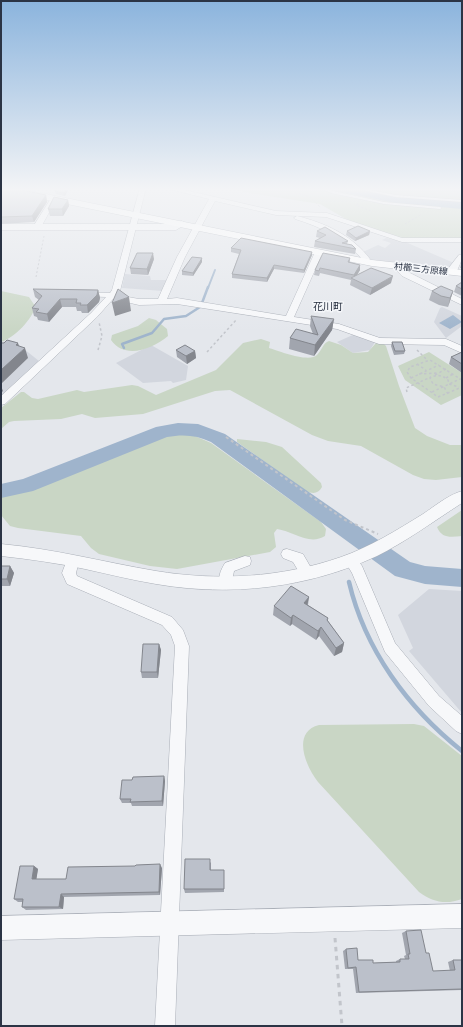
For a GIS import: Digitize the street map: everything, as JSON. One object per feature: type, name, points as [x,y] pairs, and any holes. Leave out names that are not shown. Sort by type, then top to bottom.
[{"type":"main road","name":"村櫛三方原線","points":[[241,236],[364,261],[402,267],[457,272]]},
{"type":"street","points":[[1,402],[93,316],[112,296],[119,285],[131,236]]},
{"type":"street","points":[[162,300],[192,236]]},
{"type":"street","points":[[339,236],[348,241],[366,258],[364,261]]},
{"type":"street","points":[[387,236],[402,240],[462,240]]},
{"type":"street","points":[[289,319],[319,252]]},
{"type":"street","points":[[457,272],[452,269],[462,257]]},
{"type":"street","points":[[402,267],[402,272],[405,274],[462,302]]},
{"type":"street","points":[[75,294],[112,296],[139,302],[162,300],[339,327],[379,341],[435,341],[452,344],[462,350]]},
{"type":"street","points":[[452,344],[462,337]]},
{"type":"street","points":[[1,550],[73,561],[165,579],[226,583],[263,581],[307,573],[357,557],[386,544],[462,496]]},
{"type":"street","points":[[288,554],[298,558],[307,573]]},
{"type":"street","points":[[357,557],[357,570],[390,647],[434,701],[462,726]]},
{"type":"street","points":[[73,561],[69,573],[72,580],[166,620],[173,627],[182,642],[183,651],[166,1026]]},
{"type":"street","points":[[226,583],[226,572],[228,568],[231,565],[245,562]]},
{"type":"street","points":[[1,928],[170,925],[462,916]]},
{"type":"path","points":[[36,278],[41,236]]},
{"type":"path","points":[[208,352],[243,312]]},
{"type":"path","points":[[93,316],[99,320],[101,331],[101,340],[98,350]]},
{"type":"path","points":[[461,379],[430,360],[417,364],[408,370],[408,374],[411,378],[440,397],[461,387]]},
{"type":"path","points":[[417,364],[426,370]]},
{"type":"path","points":[[411,378],[439,365]]},
{"type":"path","points":[[407,392],[406,388],[446,369]]},
{"type":"path","points":[[419,374],[426,375],[431,372],[438,373]]},
{"type":"path","points":[[446,378],[453,374]]},
{"type":"path","points":[[432,376],[439,375],[446,378],[449,384],[461,387]]},
{"type":"path","points":[[432,376],[430,380],[432,384],[444,387],[448,394]]},
{"type":"path","points":[[432,392],[461,379]]},
{"type":"path","points":[[226,437],[342,519],[376,532],[386,544]]},
{"type":"path","points":[[333,920],[342,1026]]},
{"type":"shaded area","points":[[386,238],[403,241],[454,263],[450,269],[446,269],[369,259],[363,252],[378,245],[385,248],[391,243],[382,240]]},
{"type":"shaded area","points":[[125,274],[150,276],[151,280],[168,280],[163,291],[122,288]]},
{"type":"shaded area","points":[[442,307],[462,316],[462,326],[446,338],[434,322],[440,308]]},
{"type":"shaded area","points":[[355,334],[375,342],[370,350],[353,353],[337,342]]},
{"type":"shaded area","points":[[14,341],[39,361],[1,397],[1,342]]},
{"type":"shaded area","points":[[151,345],[188,366],[186,380],[173,383],[171,381],[143,383],[116,363]]},
{"type":"shaded area","points":[[429,589],[462,591],[462,713],[409,651],[413,648],[398,615]]},
{"type":"green space","points":[[392,236],[462,236],[462,239],[410,239]]},
{"type":"green space","points":[[1,291],[29,297],[35,306],[34,311],[27,322],[11,337],[1,342]]},
{"type":"green space","points":[[149,318],[156,320],[167,329],[168,336],[162,341],[147,348],[131,351],[124,350],[111,340],[112,335],[138,326]]},
{"type":"green space","points":[[261,339],[270,342],[269,348],[294,356],[308,358],[317,355],[325,343],[329,341],[341,345],[353,353],[368,352],[376,343],[384,344],[415,428],[427,436],[450,445],[462,445],[462,477],[436,480],[424,479],[413,475],[361,446],[328,441],[312,435],[230,390],[215,391],[143,414],[95,418],[82,414],[61,419],[14,421],[9,422],[1,429],[1,408],[21,392],[24,392],[32,398],[38,399],[77,390],[84,392],[132,385],[138,386],[156,395],[216,370],[243,343]]},
{"type":"green space","points":[[429,352],[462,373],[462,395],[441,405],[405,380],[398,366]]},
{"type":"green space","points":[[186,434],[211,443],[321,522],[326,529],[325,536],[319,539],[307,539],[277,529],[274,533],[276,547],[270,552],[177,569],[150,566],[99,554],[91,548],[81,536],[10,526],[1,515],[1,494],[3,493],[29,487],[136,444],[152,439]]},
{"type":"green space","points":[[237,439],[266,442],[282,447],[321,483],[322,487],[315,493],[306,491],[237,442]]},
{"type":"green space","points":[[462,510],[462,536],[454,537],[441,534],[437,527]]},
{"type":"green space","points":[[414,724],[424,726],[462,756],[462,899],[456,901],[439,902],[419,892],[318,782],[313,776],[306,759],[303,742],[305,735],[310,729],[319,725]]},
{"type":"water","points":[[453,315],[462,322],[450,329],[439,323]]},
{"type":"building","points":[[324,236],[340,236],[348,241],[342,243],[352,245],[356,249],[315,241]]},
{"type":"building","points":[[241,238],[312,252],[304,270],[274,265],[267,278],[232,274],[241,250],[231,248]]},
{"type":"building","points":[[137,253],[153,253],[147,269],[130,268]]},
{"type":"building","points":[[323,253],[350,258],[348,262],[360,265],[354,275],[320,268],[319,271],[315,270]]},
{"type":"building","points":[[192,257],[202,258],[193,273],[182,271]]},
{"type":"building","points":[[371,268],[393,276],[372,288],[351,278]]},
{"type":"building","points":[[462,282],[462,289],[456,286]]},
{"type":"building","points":[[441,286],[453,291],[450,298],[441,296],[432,291]]},
{"type":"building","points":[[33,289],[98,290],[97,295],[87,305],[80,305],[81,303],[76,303],[77,299],[60,299],[47,314],[36,312],[39,309],[32,308],[42,296]]},
{"type":"building","points":[[118,289],[129,297],[112,303]]},
{"type":"building","points":[[311,316],[334,319],[315,345],[290,338],[296,329],[318,335]]},
{"type":"building","points":[[7,340],[18,343],[16,345],[25,348],[1,370],[1,343],[4,343]]},
{"type":"building","points":[[392,342],[402,342],[405,351],[395,351]]},
{"type":"building","points":[[185,345],[195,351],[186,356],[176,350]]},
{"type":"building","points":[[462,352],[462,364],[451,357]]},
{"type":"building","points":[[1,566],[10,566],[7,579],[1,579]]},
{"type":"building","points":[[291,586],[309,597],[304,603],[328,618],[327,620],[344,643],[336,648],[321,627],[318,631],[293,615],[291,618],[274,606]]},
{"type":"building","points":[[143,644],[159,644],[157,672],[141,672]]},
{"type":"building","points":[[164,776],[162,801],[130,802],[131,799],[120,799],[122,780],[132,780],[133,777]]},
{"type":"building","points":[[185,859],[210,859],[210,870],[224,870],[224,889],[184,889]]},
{"type":"building","points":[[160,864],[159,892],[61,894],[59,907],[22,907],[23,899],[14,899],[20,866],[34,866],[32,879],[66,879],[68,867]]},
{"type":"building","points":[[421,930],[426,953],[429,953],[433,971],[455,970],[453,960],[462,960],[462,989],[359,992],[356,967],[348,968],[346,949],[357,948],[358,960],[373,960],[373,963],[400,962],[400,959],[409,959],[408,954],[410,954],[406,931]]},
{"type":"waterway","points":[[208,288],[215,270]]},
{"type":"waterway","points":[[202,303],[208,287]]},
{"type":"waterway","points":[[124,348],[122,344],[152,333],[164,319],[186,316],[200,307]]},
{"type":"waterway","points":[[1,491],[26,486],[163,431],[178,429],[198,430],[218,438],[403,569],[425,575],[462,578]]},
{"type":"waterway","points":[[349,582],[356,607],[366,631],[391,676],[424,716],[462,751]]},
{"type":"district","name":"花川町","points":[[328,306]]}]
